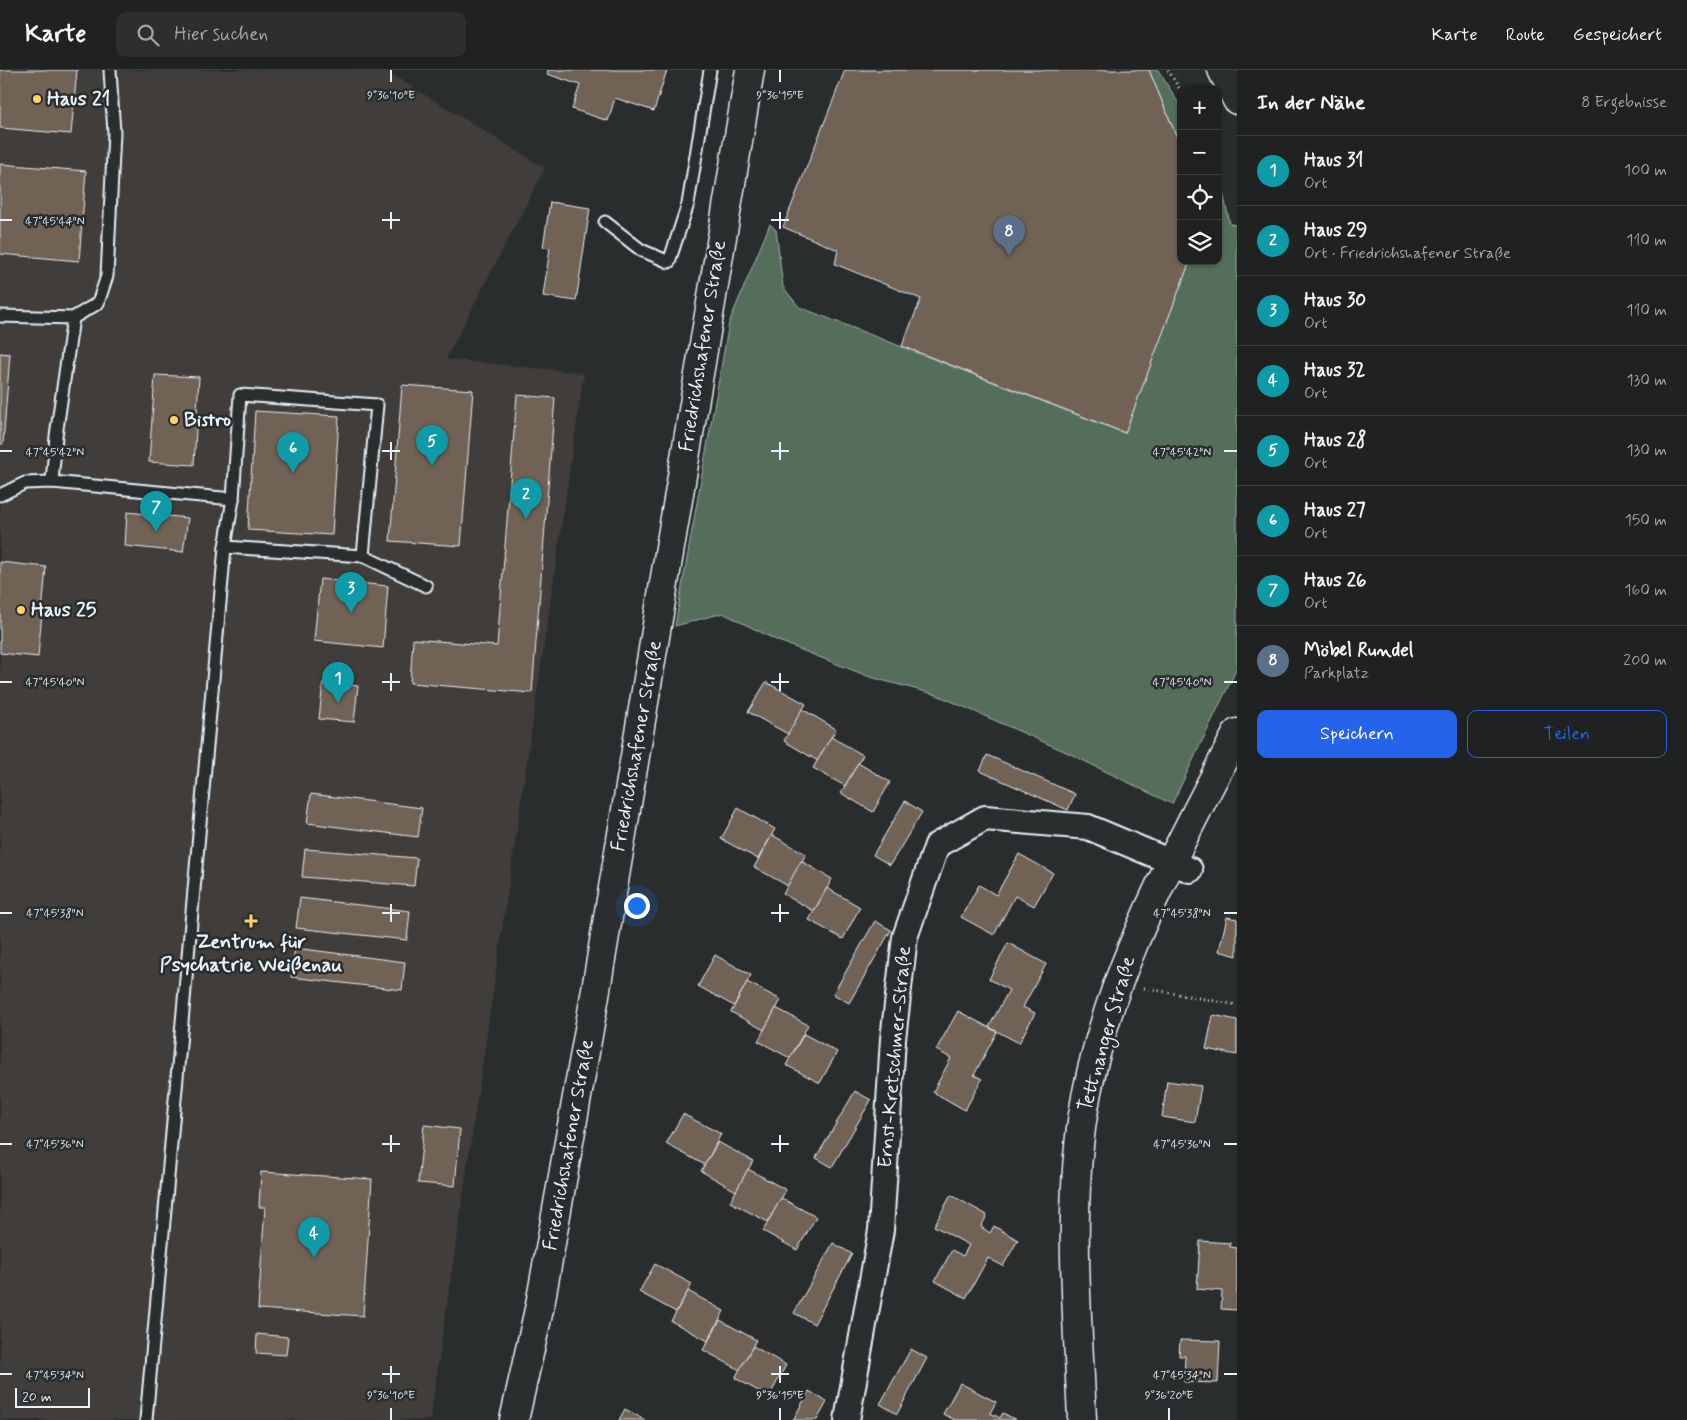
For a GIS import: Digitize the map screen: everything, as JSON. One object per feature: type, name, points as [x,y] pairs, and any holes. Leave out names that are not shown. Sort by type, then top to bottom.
[{"type":"main road","name":"Friedrichshafener Straße","points":[[514,1420],[540,1305],[594,1006],[750,70]]},
{"type":"main road","points":[[1222,70],[1237,100]]},
{"type":"main road","name":"Tettnanger Straße","points":[[1082,1420],[1075,1260],[1076,1185],[1088,1082],[1116,986],[1141,923],[1181,866],[1237,733]]},
{"type":"street","name":"Ernst-Kretschmer-Straße","points":[[847,1420],[882,1230],[893,1039],[905,937],[937,845],[985,818],[1088,827],[1181,866]]},
{"type":"lane","points":[[0,316],[73,318],[98,303],[107,276],[114,133],[110,70]]},
{"type":"lane","points":[[605,222],[641,250],[668,262],[688,204],[710,70]]},
{"type":"lane","points":[[52,482],[56,436],[73,318]]},
{"type":"lane","points":[[146,1420],[225,547],[233,499],[240,394],[377,405],[363,556]]},
{"type":"lane","points":[[0,494],[25,483],[52,482],[233,499]]},
{"type":"lane","points":[[225,547],[363,556],[426,586]]},
{"type":"path","points":[[1168,70],[1177,85]]},
{"type":"path","points":[[1142,988],[1237,1005]]},
{"type":"shaded area","name":"Zentrum für Psychatrie Weißenau","points":[[0,70],[384,70],[545,168],[446,359],[584,373],[430,1420],[0,1420]]},
{"type":"green space","points":[[1149,70],[1158,70],[1177,101],[1177,137]]},
{"type":"green space","points":[[1222,188],[1230,224],[1237,225],[1237,668],[1172,804],[1064,751],[937,695],[870,677],[776,640],[723,613],[675,626],[729,323],[770,224],[776,230],[783,287],[799,307],[1124,433],[1188,265],[1222,265]]},
{"type":"building","name":"Haus 21","points":[[0,70],[77,70],[71,134],[0,128]]},
{"type":"building","points":[[548,70],[667,70],[654,111],[615,98],[608,121],[572,109],[580,85],[547,74]]},
{"type":"building","points":[[845,70],[1149,70],[1177,137],[1177,265],[1188,265],[1125,433],[902,346],[921,299],[835,264],[838,250],[783,227]]},
{"type":"building","points":[[0,164],[86,171],[79,261],[0,254]]},
{"type":"building","points":[[550,202],[590,208],[576,301],[543,296],[550,248],[543,247]]},
{"type":"building","points":[[0,353],[10,354],[3,444],[0,444]]},
{"type":"building","name":"Bistro","points":[[155,375],[199,377],[194,465],[149,462]]},
{"type":"building","points":[[402,385],[473,390],[461,546],[390,541]]},
{"type":"building","points":[[517,395],[555,398],[532,693],[410,683],[413,639],[497,646]]},
{"type":"building","points":[[255,411],[339,416],[332,535],[248,530]]},
{"type":"building","points":[[127,512],[188,518],[183,552],[125,546]]},
{"type":"building","name":"Haus 25","points":[[0,562],[46,567],[38,657],[0,653]]},
{"type":"building","points":[[320,579],[388,586],[383,648],[314,641]]},
{"type":"building","points":[[323,682],[358,686],[354,722],[319,719]]},
{"type":"building","points":[[766,682],[806,704],[788,734],[748,712]]},
{"type":"building","points":[[802,709],[836,729],[818,761],[784,741]]},
{"type":"building","points":[[831,737],[863,755],[845,786],[813,768]]},
{"type":"building","points":[[987,755],[1075,794],[1068,810],[980,771]]},
{"type":"building","points":[[858,763],[890,782],[873,812],[841,793]]},
{"type":"building","points":[[311,794],[422,808],[418,837],[307,823]]},
{"type":"building","points":[[905,801],[922,812],[890,865],[873,855]]},
{"type":"building","points":[[738,808],[775,829],[758,859],[721,839]]},
{"type":"building","points":[[772,835],[806,854],[788,886],[754,867]]},
{"type":"building","points":[[305,849],[417,858],[414,886],[302,877]]},
{"type":"building","points":[[1019,854],[1053,873],[1034,906],[1015,896],[994,935],[961,917],[979,885],[996,895]]},
{"type":"building","points":[[801,861],[832,879],[814,911],[783,894]]},
{"type":"building","points":[[827,888],[860,907],[843,939],[809,920]]},
{"type":"building","points":[[300,898],[410,911],[407,940],[296,928]]},
{"type":"building","points":[[1227,917],[1237,919],[1237,956],[1219,951]]},
{"type":"building","points":[[875,921],[891,930],[849,1003],[833,994]]},
{"type":"building","points":[[1008,943],[1046,964],[1023,1007],[1035,1013],[1019,1043],[989,1027],[1009,990],[989,979]]},
{"type":"building","points":[[295,948],[405,962],[402,990],[291,977]]},
{"type":"building","points":[[715,955],[751,975],[734,1006],[698,986]]},
{"type":"building","points":[[747,982],[781,1000],[764,1030],[731,1012]]},
{"type":"building","points":[[776,1008],[808,1025],[790,1058],[758,1041]]},
{"type":"building","points":[[958,1011],[997,1032],[974,1075],[982,1079],[965,1110],[933,1092],[951,1058],[936,1050]]},
{"type":"building","points":[[1213,1015],[1237,1020],[1237,1055],[1206,1049]]},
{"type":"building","points":[[804,1034],[837,1052],[820,1083],[786,1065]]},
{"type":"building","points":[[1167,1081],[1201,1086],[1195,1122],[1162,1117]]},
{"type":"building","points":[[855,1091],[871,1100],[832,1167],[816,1158]]},
{"type":"building","points":[[683,1114],[721,1134],[705,1165],[666,1144]]},
{"type":"building","points":[[424,1125],[460,1129],[455,1186],[418,1183]]},
{"type":"building","points":[[718,1142],[753,1161],[736,1191],[701,1171]]},
{"type":"building","points":[[748,1169],[786,1190],[768,1222],[730,1202]]},
{"type":"building","points":[[261,1172],[372,1179],[363,1316],[258,1309],[265,1207],[259,1207]]},
{"type":"building","points":[[951,1195],[987,1215],[981,1227],[990,1233],[994,1226],[1018,1240],[1003,1266],[988,1258],[966,1298],[935,1281],[952,1250],[963,1256],[969,1245],[934,1226]]},
{"type":"building","points":[[781,1198],[816,1217],[797,1250],[763,1231]]},
{"type":"building","points":[[1200,1241],[1230,1243],[1230,1247],[1237,1248],[1237,1310],[1221,1309],[1222,1291],[1197,1289]]},
{"type":"building","points":[[833,1243],[852,1254],[814,1324],[794,1313]]},
{"type":"building","points":[[655,1264],[692,1284],[676,1312],[639,1292]]},
{"type":"building","points":[[688,1291],[724,1311],[708,1341],[671,1321]]},
{"type":"building","points":[[720,1320],[756,1340],[740,1370],[703,1350]]},
{"type":"building","points":[[257,1334],[288,1337],[286,1355],[256,1353]]},
{"type":"building","points":[[1180,1340],[1220,1341],[1218,1383],[1184,1382],[1185,1356],[1179,1356]]},
{"type":"building","points":[[753,1346],[786,1365],[769,1397],[735,1378]]},
{"type":"building","points":[[911,1349],[927,1358],[897,1414],[880,1404]]},
{"type":"building","points":[[960,1383],[996,1402],[990,1413],[1000,1418],[1003,1413],[1016,1420],[955,1420],[943,1414]]},
{"type":"building","points":[[809,1391],[827,1402],[817,1420],[793,1420]]},
{"type":"building","points":[[625,1409],[645,1420],[619,1420]]},
{"type":"place","name":"Haus 21","points":[[37,99]]},
{"type":"place","name":"Möbel Rundel","points":[[1009,256]]},
{"type":"place","name":"Bistro","points":[[174,420]]},
{"type":"place","name":"Haus 28","points":[[432,466]]},
{"type":"place","name":"Haus 27","points":[[293,473]]},
{"type":"place","name":"Haus 29","points":[[526,519]]},
{"type":"place","name":"Haus 26","points":[[156,532]]},
{"type":"place","name":"Haus 25","points":[[21,610]]},
{"type":"place","name":"Haus 30","points":[[351,613]]},
{"type":"place","name":"Haus 31","points":[[338,703]]},
{"type":"place","name":"Zentrum für Psychatrie Weißenau","points":[[251,921]]},
{"type":"place","name":"Haus 32","points":[[314,1258]]}]
